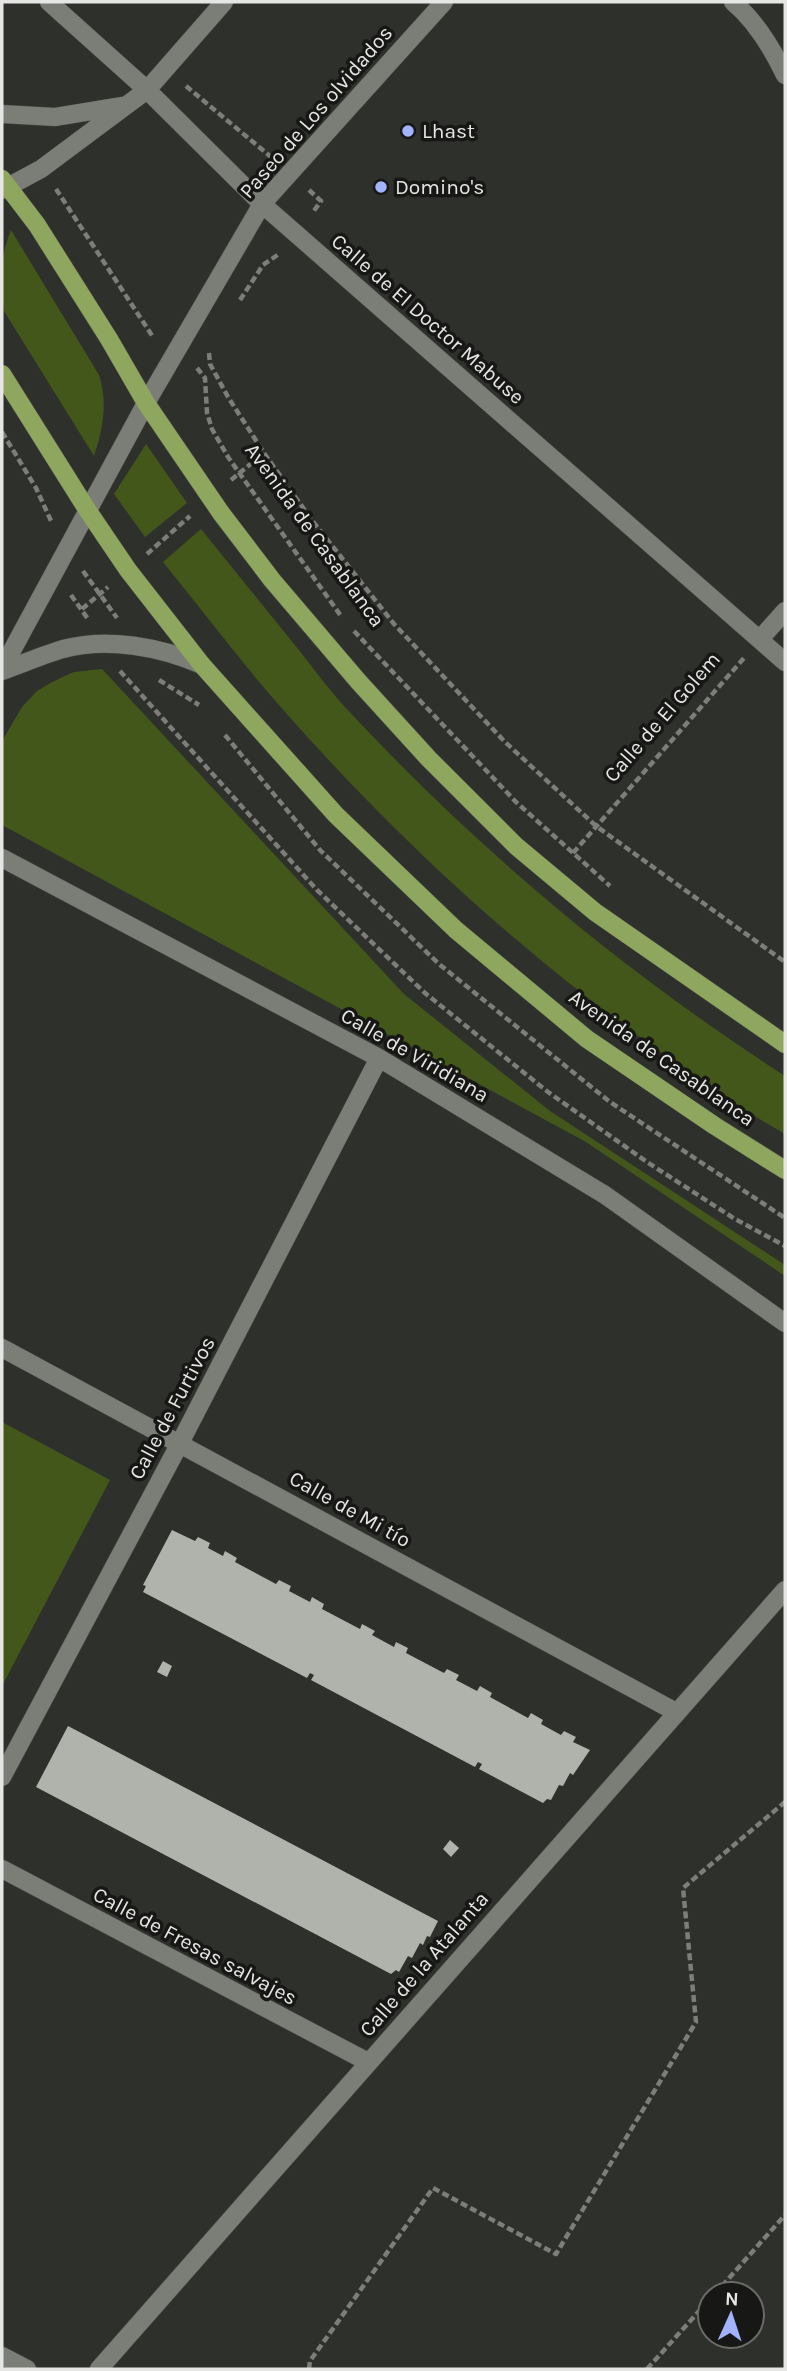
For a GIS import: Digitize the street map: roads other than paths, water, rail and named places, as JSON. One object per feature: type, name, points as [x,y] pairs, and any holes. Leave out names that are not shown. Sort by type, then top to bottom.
[{"type":"main road","points":[[4,185],[37,225],[146,403],[211,498],[272,580],[358,681],[516,846],[596,912],[785,1044]]},
{"type":"main road","name":"Avenida de Casablanca","points":[[2,374],[128,570],[202,665],[335,815],[456,930],[587,1039],[785,1170]]},
{"type":"street","name":"Calle de El Doctor Mabuse","points":[[49,2],[147,90],[262,204],[785,662]]},
{"type":"street","points":[[4,185],[41,169],[147,90],[224,2]]},
{"type":"street","name":"Paseo de Los olvidados","points":[[2,670],[146,403],[262,204],[443,2]]},
{"type":"street","points":[[733,2],[743,10],[771,47],[785,75]]},
{"type":"street","points":[[2,114],[55,117],[129,104]]},
{"type":"street","points":[[760,639],[785,611]]},
{"type":"street","points":[[2,670],[64,649],[103,644],[179,655],[202,665]]},
{"type":"street","name":"Calle de Viridiana","points":[[2,858],[379,1058],[605,1195],[785,1323]]},
{"type":"street","name":"Calle de Furtivos","points":[[2,1777],[180,1443],[379,1058]]},
{"type":"street","name":"Calle de Mi tío","points":[[2,1348],[676,1712]]},
{"type":"street","name":"Calle de la Atalanta","points":[[99,2369],[785,1590]]},
{"type":"street","name":"Calle de Fresas salvajes","points":[[2,1869],[368,2062]]},
{"type":"street","points":[[2,2356],[27,2369]]},
{"type":"place","name":"Lhast","points":[[408,131]]},
{"type":"place","name":"Domino's","points":[[381,187]]}]
